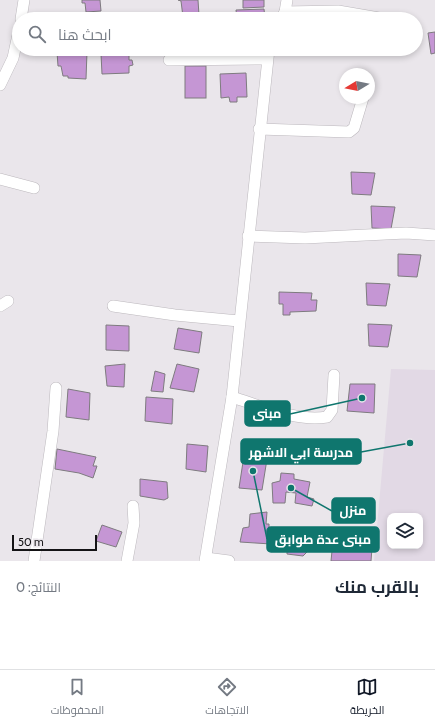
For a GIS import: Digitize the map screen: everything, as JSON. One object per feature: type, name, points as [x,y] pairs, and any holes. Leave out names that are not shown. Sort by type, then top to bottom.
[{"type":"street","points":[[22,12],[24,0]]},
{"type":"street","points":[[284,12],[287,0]]},
{"type":"street","points":[[324,12],[344,12]]},
{"type":"street","points":[[0,85],[13,56]]},
{"type":"street","points":[[169,60],[235,56]]},
{"type":"street","points":[[229,561],[205,560],[232,397],[259,128],[268,56]]},
{"type":"street","points":[[259,128],[349,132],[354,128],[361,104]]},
{"type":"street","points":[[0,179],[34,188]]},
{"type":"street","points":[[248,236],[305,238],[435,232]]},
{"type":"street","points":[[113,306],[175,315],[239,321]]},
{"type":"street","points":[[232,397],[298,416],[327,417],[332,410],[334,374]]},
{"type":"street","points":[[34,561],[53,431],[56,388]]},
{"type":"street","points":[[127,561],[134,523],[133,506]]},
{"type":"shaded area","points":[[391,369],[435,370],[435,561],[374,561]]},
{"type":"building","points":[[82,0],[100,0],[101,11],[86,12],[85,3],[82,3]]},
{"type":"building","points":[[178,0],[198,0],[199,12],[182,12],[181,1]]},
{"type":"building","points":[[243,0],[264,0],[264,7],[243,8]]},
{"type":"building","points":[[264,9],[264,12],[236,12],[236,10]]},
{"type":"building","points":[[435,32],[435,53],[431,54],[428,33]]},
{"type":"building","points":[[57,56],[87,56],[86,79],[68,78],[68,76],[63,76],[61,66],[58,66]]},
{"type":"building","points":[[101,56],[129,56],[129,60],[132,60],[133,65],[129,66],[129,73],[102,74]]},
{"type":"building","points":[[185,66],[206,66],[206,98],[185,98]]},
{"type":"building","points":[[246,73],[247,97],[237,97],[237,102],[230,102],[229,97],[221,98],[220,74]]},
{"type":"building","points":[[351,172],[375,173],[371,195],[352,194]]},
{"type":"building","points":[[371,206],[395,207],[391,229],[372,228]]},
{"type":"building","points":[[398,254],[421,255],[417,277],[398,276]]},
{"type":"building","points":[[366,283],[390,284],[386,306],[367,305]]},
{"type":"building","points":[[279,292],[312,293],[311,300],[317,300],[316,311],[290,312],[290,315],[283,315],[283,304],[279,304]]},
{"type":"building","points":[[368,324],[392,325],[388,347],[369,346]]},
{"type":"building","points":[[106,325],[129,326],[129,351],[106,350]]},
{"type":"building","points":[[178,328],[202,332],[199,353],[174,349]]},
{"type":"building","points":[[125,364],[124,387],[107,386],[105,366]]},
{"type":"building","points":[[177,364],[199,369],[194,392],[170,388]]},
{"type":"building","points":[[155,371],[165,374],[163,392],[151,391]]},
{"type":"building","points":[[350,384],[375,384],[374,413],[347,411]]},
{"type":"building","points":[[68,389],[90,393],[89,420],[66,417]]},
{"type":"building","points":[[146,397],[173,399],[172,424],[145,421]]},
{"type":"building","points":[[187,444],[208,446],[206,472],[186,469]]},
{"type":"building","points":[[57,449],[96,457],[93,466],[97,466],[93,478],[79,473],[55,469]]},
{"type":"building","points":[[245,449],[268,453],[262,490],[239,488]]},
{"type":"building","points":[[281,473],[294,474],[294,479],[310,482],[307,497],[314,499],[312,506],[295,503],[296,493],[286,492],[285,503],[273,503],[272,483],[280,481]]},
{"type":"building","points":[[140,479],[167,482],[168,498],[164,500],[140,496]]},
{"type":"building","points":[[267,512],[266,524],[269,524],[269,533],[272,534],[271,544],[240,542],[243,528],[249,527],[250,514]]},
{"type":"building","points":[[102,525],[122,532],[116,547],[96,541]]},
{"type":"building","points":[[334,531],[373,535],[371,561],[331,561]]},
{"type":"building","points":[[287,540],[307,540],[307,552],[303,556],[287,554]]},
{"type":"place","name":"مبنى","points":[[362,398]]},
{"type":"place","name":"مدرسة ابي الاشهر","points":[[410,443]]},
{"type":"place","name":"مبنى عدة طوابق","points":[[253,471]]},
{"type":"place","name":"منزل","points":[[291,488]]}]
